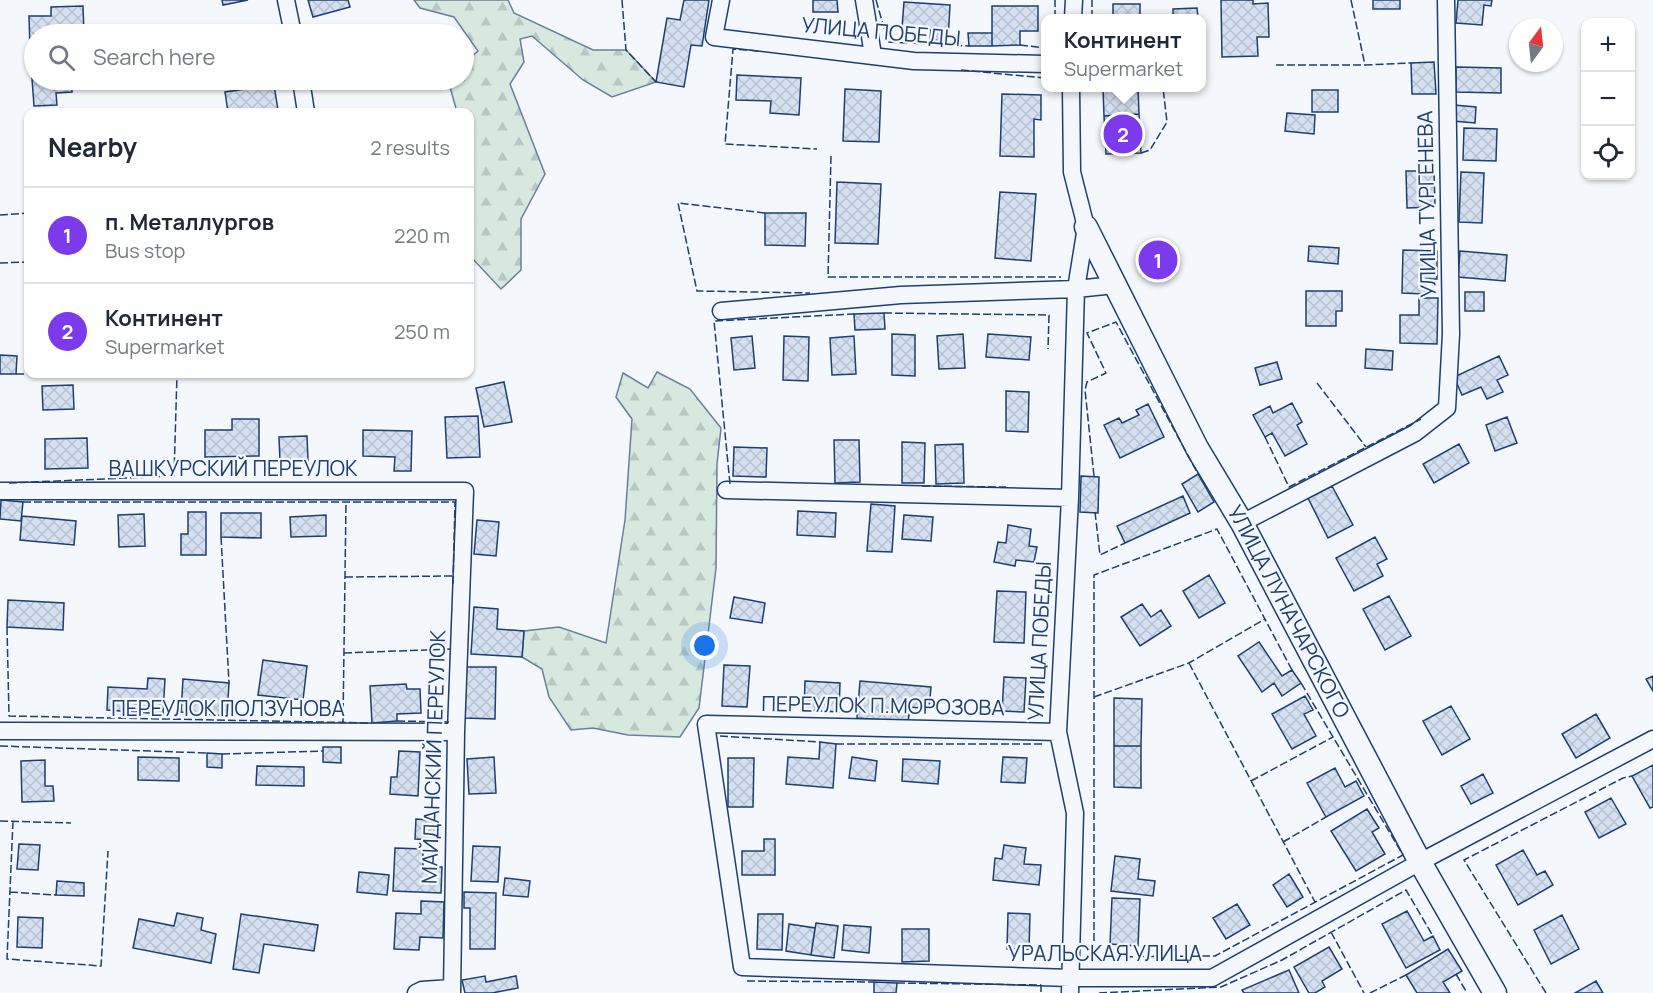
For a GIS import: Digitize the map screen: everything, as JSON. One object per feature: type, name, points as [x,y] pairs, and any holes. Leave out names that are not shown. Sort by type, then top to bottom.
[{"type":"street","points":[[286,0],[291,24]]},
{"type":"street","name":"УЛИЦА ПОБЕДЫ","points":[[721,0],[714,37],[915,61],[1041,64]]},
{"type":"street","points":[[864,0],[873,55]]},
{"type":"street","name":"УЛИЦА ТУРГЕНЕВА","points":[[1242,523],[1415,433],[1447,408],[1451,334],[1446,0]]},
{"type":"street","points":[[303,90],[305,108]]},
{"type":"street","name":"УЛИЦА ПОБЕДЫ","points":[[1070,985],[1075,813],[1058,732],[1070,498],[1076,289],[1086,227],[1072,172],[1071,92]]},
{"type":"street","name":"УЛИЦА ЛУНАЧАРСКОГО","points":[[1086,227],[1197,448],[1242,523],[1420,862],[1495,993]]},
{"type":"street","points":[[721,311],[901,295],[1076,289],[1115,285]]},
{"type":"street","points":[[726,490],[1070,498]]},
{"type":"street","name":"ВАШКУРСКИЙ ПЕРЕУЛОК","points":[[0,491],[465,491]]},
{"type":"street","name":"МАЙДАНСКИЙ ПЕРЕУЛОК","points":[[416,993],[422,990],[451,991],[456,732],[465,491]]},
{"type":"street","name":"ПЕРЕУЛОК П.МОРОЗОВА","points":[[706,724],[1058,732]]},
{"type":"street","name":"УРАЛЬСКАЯ УЛИЦА","points":[[706,724],[742,967],[1070,985],[1212,978],[1420,862],[1653,739]]},
{"type":"street","name":"ПЕРЕУЛОК ПОЛЗУНОВА","points":[[0,731],[456,732]]},
{"type":"green space","points":[[414,0],[508,0],[514,13],[593,50],[626,50],[656,82],[612,97],[583,80],[532,36],[520,39],[524,62],[510,84],[545,174],[521,219],[521,270],[501,289],[474,260],[474,108],[456,108],[451,90],[474,90],[474,54],[478,51],[474,45],[474,24],[459,24],[454,17],[420,8]]},
{"type":"green space","points":[[657,372],[690,389],[721,428],[717,464],[716,568],[699,708],[680,737],[628,735],[593,728],[571,730],[549,697],[542,669],[522,657],[524,631],[559,627],[606,643],[625,520],[632,419],[616,397],[623,373],[648,388]]},
{"type":"building","points":[[222,0],[248,0],[223,5]]},
{"type":"building","points":[[308,0],[348,0],[350,7],[313,17]]},
{"type":"building","points":[[684,0],[709,0],[702,46],[691,45],[684,87],[656,82],[667,18],[680,20]]},
{"type":"building","points":[[813,0],[837,0],[838,12],[813,12]]},
{"type":"building","points":[[1221,0],[1253,0],[1253,4],[1268,3],[1269,37],[1257,37],[1258,56],[1222,57]]},
{"type":"building","points":[[1373,0],[1400,0],[1400,9],[1373,9]]},
{"type":"building","points":[[1458,0],[1492,0],[1491,6],[1484,5],[1482,25],[1456,23]]},
{"type":"building","points":[[904,2],[950,5],[948,41],[930,40],[931,30],[902,28]]},
{"type":"building","points":[[1113,4],[1140,4],[1140,14],[1113,14]]},
{"type":"building","points":[[83,6],[84,24],[29,24],[29,16],[51,16],[51,7]]},
{"type":"building","points":[[992,6],[1038,6],[1038,31],[1020,31],[1020,45],[992,46]]},
{"type":"building","points":[[1197,8],[1198,14],[1173,14],[1173,9]]},
{"type":"building","points":[[968,33],[992,33],[992,46],[969,46]]},
{"type":"building","points":[[1434,62],[1436,94],[1412,94],[1411,63]]},
{"type":"building","points":[[1456,67],[1501,68],[1501,93],[1456,92]]},
{"type":"building","points":[[737,75],[801,78],[799,115],[770,113],[771,101],[736,100]]},
{"type":"building","points":[[845,89],[881,91],[879,142],[843,141]]},
{"type":"building","points":[[33,90],[72,90],[72,92],[56,93],[57,105],[34,106]]},
{"type":"building","points":[[275,90],[278,108],[227,108],[225,92]]},
{"type":"building","points":[[1312,90],[1338,90],[1338,112],[1312,112]]},
{"type":"building","points":[[1103,92],[1138,92],[1139,114],[1104,116]]},
{"type":"building","points":[[1002,94],[1041,95],[1041,120],[1034,119],[1034,157],[1000,156]]},
{"type":"building","points":[[1454,105],[1476,107],[1475,123],[1453,121]]},
{"type":"building","points":[[1287,113],[1315,115],[1314,134],[1285,131]]},
{"type":"building","points":[[1139,114],[1141,153],[1106,154],[1104,116]]},
{"type":"building","points":[[1464,128],[1497,129],[1496,161],[1463,160]]},
{"type":"building","points":[[1406,171],[1434,171],[1435,207],[1407,208]]},
{"type":"building","points":[[1461,172],[1484,173],[1482,223],[1459,222]]},
{"type":"building","points":[[837,182],[881,184],[878,244],[835,243]]},
{"type":"building","points":[[1000,192],[1036,194],[1031,261],[995,258]]},
{"type":"building","points":[[765,213],[806,213],[805,246],[765,245]]},
{"type":"building","points":[[1309,246],[1339,248],[1338,264],[1308,261]]},
{"type":"building","points":[[1403,250],[1437,251],[1437,279],[1426,279],[1425,294],[1402,293]]},
{"type":"building","points":[[1460,251],[1507,255],[1505,281],[1458,277]]},
{"type":"building","points":[[1306,291],[1342,291],[1342,311],[1336,311],[1336,326],[1306,326]]},
{"type":"building","points":[[1465,292],[1484,292],[1484,311],[1465,311]]},
{"type":"building","points":[[1419,298],[1438,298],[1437,344],[1400,343],[1400,315],[1419,315]]},
{"type":"building","points":[[884,313],[885,329],[855,330],[854,314]]},
{"type":"building","points":[[892,334],[915,335],[915,376],[892,375]]},
{"type":"building","points":[[963,334],[965,368],[939,369],[937,336]]},
{"type":"building","points":[[988,334],[1031,337],[1029,360],[986,357]]},
{"type":"building","points":[[752,336],[755,368],[734,370],[731,338]]},
{"type":"building","points":[[784,336],[809,337],[808,381],[783,380]]},
{"type":"building","points":[[854,336],[856,374],[832,375],[830,338]]},
{"type":"building","points":[[1366,349],[1393,351],[1392,370],[1365,368]]},
{"type":"building","points":[[0,355],[17,356],[16,374],[0,374]]},
{"type":"building","points":[[1499,356],[1508,375],[1497,380],[1503,392],[1487,399],[1481,387],[1462,395],[1454,377]]},
{"type":"building","points":[[1277,362],[1282,379],[1260,385],[1255,368]]},
{"type":"building","points":[[504,382],[512,422],[484,427],[476,388]]},
{"type":"building","points":[[73,385],[74,409],[43,410],[42,386]]},
{"type":"building","points":[[1006,391],[1029,392],[1028,432],[1006,431]]},
{"type":"building","points":[[1292,403],[1302,422],[1297,425],[1307,444],[1285,456],[1272,433],[1265,437],[1253,415],[1270,406],[1273,413]]},
{"type":"building","points":[[1148,404],[1164,437],[1120,458],[1104,425],[1119,418],[1122,423],[1139,415],[1136,410]]},
{"type":"building","points":[[478,416],[480,457],[447,458],[445,417]]},
{"type":"building","points":[[1507,417],[1517,443],[1495,451],[1486,425]]},
{"type":"building","points":[[232,419],[259,419],[259,456],[205,457],[205,430],[232,430]]},
{"type":"building","points":[[363,430],[412,431],[411,471],[394,471],[395,457],[363,456]]},
{"type":"building","points":[[307,436],[308,461],[280,461],[279,437]]},
{"type":"building","points":[[87,438],[88,468],[45,469],[45,439]]},
{"type":"building","points":[[834,440],[859,440],[860,482],[835,483]]},
{"type":"building","points":[[902,442],[925,443],[924,483],[902,483]]},
{"type":"building","points":[[963,444],[964,483],[936,484],[935,445]]},
{"type":"building","points":[[1459,444],[1469,463],[1434,483],[1423,464]]},
{"type":"building","points":[[734,447],[767,448],[766,477],[733,476]]},
{"type":"building","points":[[1198,474],[1214,502],[1198,512],[1182,484]]},
{"type":"building","points":[[1081,476],[1099,477],[1098,513],[1080,512]]},
{"type":"building","points":[[1332,486],[1353,525],[1328,538],[1308,498]]},
{"type":"building","points":[[1183,496],[1190,513],[1125,543],[1117,526]]},
{"type":"building","points":[[1,500],[23,502],[21,521],[0,519]]},
{"type":"building","points":[[871,504],[895,506],[892,552],[867,551]]},
{"type":"building","points":[[798,511],[836,513],[835,537],[797,535]]},
{"type":"building","points":[[188,512],[206,512],[206,555],[181,555],[181,534],[188,534]]},
{"type":"building","points":[[221,513],[261,513],[261,538],[221,537]]},
{"type":"building","points":[[144,514],[145,546],[119,547],[118,515]]},
{"type":"building","points":[[326,515],[326,536],[291,537],[290,517]]},
{"type":"building","points":[[904,515],[933,517],[931,541],[902,539]]},
{"type":"building","points":[[22,516],[76,521],[74,545],[20,540]]},
{"type":"building","points":[[477,520],[499,522],[496,556],[474,554]]},
{"type":"building","points":[[1008,525],[1031,529],[1029,546],[1037,547],[1034,562],[1016,560],[1015,566],[994,562],[998,542],[1006,543]]},
{"type":"building","points":[[1375,537],[1387,559],[1377,564],[1383,576],[1354,591],[1336,558]]},
{"type":"building","points":[[1209,575],[1225,603],[1199,618],[1183,591]]},
{"type":"building","points":[[997,591],[1026,592],[1024,643],[994,642]]},
{"type":"building","points":[[1389,596],[1411,636],[1385,650],[1363,609]]},
{"type":"building","points":[[734,597],[765,603],[762,623],[730,618]]},
{"type":"building","points":[[8,600],[64,603],[63,630],[7,627]]},
{"type":"building","points":[[1142,604],[1151,617],[1161,610],[1171,626],[1140,646],[1121,617]]},
{"type":"building","points":[[474,607],[498,609],[497,629],[524,631],[522,657],[471,654]]},
{"type":"building","points":[[1259,642],[1282,676],[1292,670],[1301,683],[1282,696],[1274,683],[1262,692],[1238,656]]},
{"type":"building","points":[[263,660],[307,666],[303,700],[258,695]]},
{"type":"building","points":[[724,665],[750,666],[747,707],[722,706]]},
{"type":"building","points":[[466,667],[496,667],[495,719],[465,718]]},
{"type":"building","points":[[1653,676],[1653,691],[1646,679]]},
{"type":"building","points":[[1004,677],[1026,678],[1024,712],[1002,711]]},
{"type":"building","points":[[148,678],[165,679],[163,714],[107,710],[108,687],[147,689]]},
{"type":"building","points":[[183,679],[229,683],[227,716],[181,712]]},
{"type":"building","points":[[805,681],[840,683],[839,712],[804,710]]},
{"type":"building","points":[[860,681],[931,687],[929,709],[910,707],[908,722],[857,718]]},
{"type":"building","points":[[406,684],[407,689],[420,689],[421,713],[397,714],[397,721],[372,723],[370,686]]},
{"type":"building","points":[[1305,696],[1313,710],[1304,714],[1316,736],[1292,749],[1272,714]]},
{"type":"building","points":[[1114,698],[1142,699],[1141,746],[1114,746]]},
{"type":"building","points":[[1451,706],[1470,739],[1442,755],[1423,721]]},
{"type":"building","points":[[1596,714],[1610,738],[1576,758],[1562,734]]},
{"type":"building","points":[[820,742],[836,744],[833,788],[786,784],[788,757],[819,759]]},
{"type":"building","points":[[1114,746],[1141,746],[1141,788],[1114,787]]},
{"type":"building","points":[[323,747],[341,747],[341,763],[323,762]]},
{"type":"building","points":[[399,751],[420,752],[418,796],[390,794],[391,777],[397,777]]},
{"type":"building","points":[[207,753],[222,754],[222,768],[207,767]]},
{"type":"building","points":[[138,757],[179,758],[179,781],[138,780]]},
{"type":"building","points":[[494,757],[496,793],[469,794],[467,759]]},
{"type":"building","points":[[852,757],[877,761],[875,781],[849,778]]},
{"type":"building","points":[[1003,757],[1027,758],[1025,783],[1001,782]]},
{"type":"building","points":[[728,758],[754,758],[753,807],[728,807]]},
{"type":"building","points":[[903,759],[940,761],[938,784],[902,781]]},
{"type":"building","points":[[45,760],[45,786],[53,786],[54,801],[22,802],[21,761]]},
{"type":"building","points":[[1653,765],[1653,807],[1650,808],[1632,776]]},
{"type":"building","points":[[257,766],[304,767],[304,786],[256,785]]},
{"type":"building","points":[[1335,768],[1345,787],[1356,781],[1364,796],[1326,817],[1307,783]]},
{"type":"building","points":[[1483,774],[1493,793],[1471,804],[1461,786]]},
{"type":"building","points":[[1611,798],[1626,824],[1599,838],[1585,812]]},
{"type":"building","points":[[1367,809],[1379,828],[1372,832],[1385,854],[1356,871],[1331,831]]},
{"type":"building","points":[[416,819],[440,821],[439,840],[415,839]]},
{"type":"building","points":[[764,839],[775,839],[775,875],[742,875],[742,851],[764,851]]},
{"type":"building","points":[[19,844],[40,845],[38,870],[17,869]]},
{"type":"building","points":[[1004,845],[1026,848],[1024,864],[1041,865],[1039,885],[993,880],[995,858],[1002,859]]},
{"type":"building","points":[[473,846],[500,847],[498,882],[471,881]]},
{"type":"building","points":[[395,848],[423,849],[423,867],[442,867],[441,893],[393,891]]},
{"type":"building","points":[[1523,850],[1537,875],[1545,871],[1553,885],[1518,905],[1496,865]]},
{"type":"building","points":[[1115,856],[1140,859],[1138,879],[1155,881],[1153,896],[1111,891]]},
{"type":"building","points":[[359,872],[389,875],[387,895],[357,892]]},
{"type":"building","points":[[1289,874],[1303,897],[1287,907],[1273,885]]},
{"type":"building","points":[[505,878],[530,881],[528,897],[503,895]]},
{"type":"building","points":[[57,881],[84,883],[84,896],[56,895]]},
{"type":"building","points":[[464,892],[496,893],[495,949],[470,949],[470,908],[464,908]]},
{"type":"building","points":[[1112,898],[1140,899],[1138,946],[1110,944]]},
{"type":"building","points":[[421,901],[444,902],[443,938],[420,937],[419,950],[394,949],[396,913],[421,914]]},
{"type":"building","points":[[1237,904],[1250,925],[1226,939],[1213,918]]},
{"type":"building","points":[[1407,911],[1424,941],[1433,936],[1440,950],[1406,968],[1382,924]]},
{"type":"building","points":[[177,913],[203,918],[201,930],[216,934],[211,963],[133,948],[139,919],[174,926]]},
{"type":"building","points":[[1008,913],[1030,914],[1029,949],[1007,949]]},
{"type":"building","points":[[241,914],[318,925],[314,951],[264,944],[259,973],[233,969]]},
{"type":"building","points":[[758,914],[783,914],[782,950],[757,949]]},
{"type":"building","points":[[1562,915],[1579,949],[1551,964],[1534,930]]},
{"type":"building","points":[[18,917],[43,918],[42,948],[17,947]]},
{"type":"building","points":[[816,923],[838,926],[834,958],[811,955]]},
{"type":"building","points":[[789,924],[815,928],[811,955],[786,951]]},
{"type":"building","points":[[844,925],[871,927],[869,953],[842,950]]},
{"type":"building","points":[[902,929],[929,929],[929,961],[902,962]]},
{"type":"building","points":[[1329,947],[1342,969],[1322,981],[1325,987],[1315,993],[1309,993],[1294,967]]},
{"type":"building","points":[[1448,949],[1462,971],[1443,982],[1450,993],[1417,993],[1406,975]]},
{"type":"building","points":[[1289,970],[1299,993],[1244,993],[1242,990]]},
{"type":"building","points":[[485,976],[486,982],[516,976],[518,988],[492,993],[465,993],[462,980]]},
{"type":"building","points":[[1596,981],[1603,993],[1575,993]]},
{"type":"building","points":[[874,982],[897,983],[896,993],[874,993]]},
{"type":"fence","points":[[622,0],[626,50],[656,82]]},
{"type":"fence","points":[[876,0],[888,42],[969,46]]},
{"type":"fence","points":[[1055,0],[1055,14]]},
{"type":"fence","points":[[1092,0],[1092,14]]},
{"type":"fence","points":[[1351,0],[1365,65],[1411,63]]},
{"type":"fence","points":[[1020,45],[1041,48]]},
{"type":"fence","points":[[758,51],[733,49],[725,144],[817,149]]},
{"type":"fence","points":[[1276,65],[1365,65]]},
{"type":"fence","points":[[961,70],[1041,78]]},
{"type":"fence","points":[[1141,153],[1150,150],[1167,122],[1163,92]]},
{"type":"fence","points":[[831,156],[828,277],[1061,277]]},
{"type":"fence","points":[[765,213],[678,203],[697,291],[810,293]]},
{"type":"fence","points":[[0,215],[24,213]]},
{"type":"fence","points":[[0,263],[24,262]]},
{"type":"fence","points":[[884,313],[1049,315],[1048,349]]},
{"type":"fence","points":[[730,484],[714,321],[854,314]]},
{"type":"fence","points":[[1094,476],[1085,390],[1087,382],[1106,373],[1087,333],[1116,322],[1198,474]]},
{"type":"fence","points":[[16,374],[24,374]]},
{"type":"fence","points":[[9,483],[174,476],[177,378]]},
{"type":"fence","points":[[1317,383],[1366,447]]},
{"type":"fence","points":[[1265,437],[1289,487],[1421,419]]},
{"type":"fence","points":[[922,486],[1006,487]]},
{"type":"fence","points":[[23,502],[455,502],[453,584]]},
{"type":"fence","points":[[343,722],[346,502]]},
{"type":"fence","points":[[1095,512],[1100,555],[1125,543]]},
{"type":"fence","points":[[1292,670],[1217,529],[1094,575],[1094,957],[1215,956],[1403,855],[1301,683]]},
{"type":"fence","points":[[221,537],[229,683]]},
{"type":"fence","points":[[345,577],[454,576]]},
{"type":"fence","points":[[1094,697],[1189,663],[1265,619]]},
{"type":"fence","points":[[7,627],[9,716],[372,723]]},
{"type":"fence","points":[[344,653],[452,649]]},
{"type":"fence","points":[[1189,663],[1315,902]]},
{"type":"fence","points":[[397,721],[451,722]]},
{"type":"fence","points":[[720,736],[820,742]]},
{"type":"fence","points":[[1251,781],[1333,737]]},
{"type":"fence","points":[[836,744],[1043,744]]},
{"type":"fence","points":[[0,746],[207,753]]},
{"type":"fence","points":[[222,754],[323,751]]},
{"type":"fence","points":[[1546,993],[1464,860],[1623,778],[1632,776]]},
{"type":"fence","points":[[1283,842],[1326,817]]},
{"type":"fence","points":[[0,821],[71,823]]},
{"type":"fence","points":[[13,821],[7,959],[101,966],[108,851]]},
{"type":"fence","points":[[1099,993],[1221,987],[1282,960],[1406,890],[1433,936]]},
{"type":"fence","points":[[10,892],[56,895]]},
{"type":"fence","points":[[1331,932],[1364,993]]},
{"type":"fence","points":[[1456,974],[1467,993]]},
{"type":"fence","points":[[1370,993],[1406,975]]},
{"type":"fence","points":[[747,981],[874,982]]},
{"type":"fence","points":[[897,983],[1041,985],[1041,993]]},
{"type":"place","name":"Континент","points":[[1123,134]]},
{"type":"place","name":"п. Металлургов","points":[[1158,260]]}]
